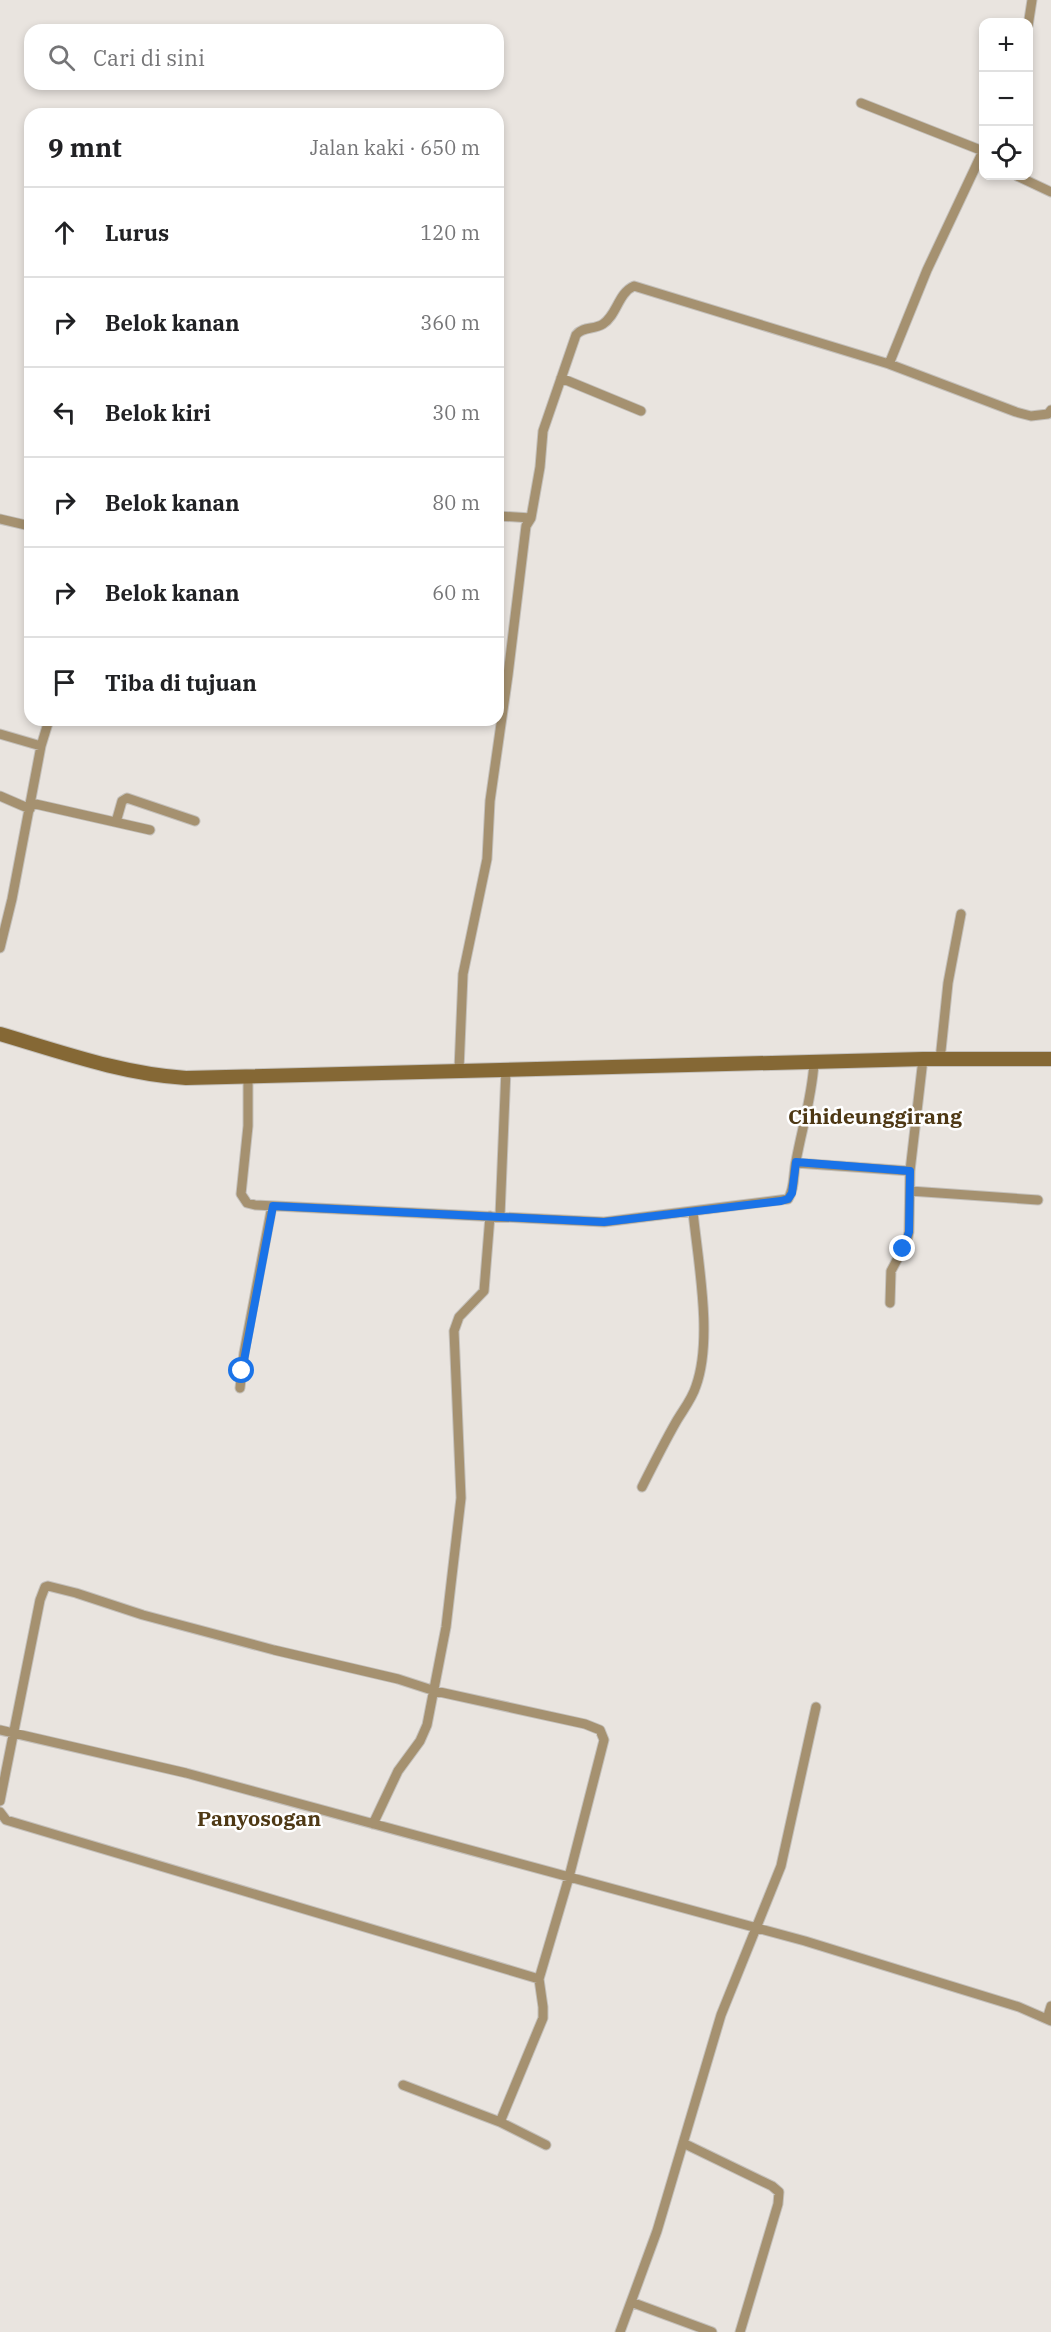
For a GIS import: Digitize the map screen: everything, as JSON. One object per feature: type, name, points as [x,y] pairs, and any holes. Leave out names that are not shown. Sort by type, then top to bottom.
[{"type":"main road","points":[[0,1034],[141,1074],[186,1078],[923,1059],[1051,1059]]},
{"type":"street","points":[[1030,18],[1032,0]]},
{"type":"street","points":[[861,103],[979,153]]},
{"type":"street","points":[[889,364],[927,270],[979,160]]},
{"type":"street","points":[[1026,180],[1051,192]]},
{"type":"street","points":[[504,700],[526,526],[531,518],[540,467],[543,431],[576,335],[579,331],[605,323],[628,289],[634,286],[889,364],[1016,412],[1031,416],[1048,414],[1051,410]]},
{"type":"street","points":[[561,378],[641,411]]},
{"type":"street","points":[[504,516],[531,518]]},
{"type":"street","points":[[0,519],[24,525]]},
{"type":"street","points":[[0,948],[12,899],[41,746],[47,726]]},
{"type":"street","points":[[459,1070],[463,974],[487,858],[490,801],[500,726]]},
{"type":"street","points":[[0,734],[41,746]]},
{"type":"street","points":[[0,796],[30,806],[150,830]]},
{"type":"street","points":[[116,822],[122,801],[127,798],[195,821]]},
{"type":"street","points":[[940,1060],[948,983],[961,914]]},
{"type":"street","points":[[890,1303],[891,1270],[907,1241],[909,1232],[910,1171],[923,1059]]},
{"type":"street","points":[[248,1077],[248,1126],[241,1194],[247,1203],[604,1222],[788,1199],[792,1193],[796,1162],[811,1094],[814,1063]]},
{"type":"street","points":[[373,1824],[398,1771],[420,1741],[427,1725],[435,1691],[447,1620],[461,1498],[454,1331],[459,1317],[481,1295],[485,1286],[495,1216],[506,1069]]},
{"type":"street","points":[[796,1162],[910,1171]]},
{"type":"street","points":[[910,1191],[1038,1200]]},
{"type":"street","points":[[240,1388],[244,1353],[273,1206]]},
{"type":"street","points":[[642,1487],[659,1451],[690,1399],[700,1369],[704,1347],[703,1320],[693,1212]]},
{"type":"street","points":[[0,1801],[40,1600],[45,1587],[48,1586],[143,1615],[274,1650],[398,1679],[435,1691],[595,1726],[600,1730],[604,1740],[569,1876],[539,1979],[543,2018],[500,2122]]},
{"type":"street","points":[[620,2332],[657,2231],[721,2015],[781,1866],[816,1707]]},
{"type":"street","points":[[0,1730],[186,1773],[805,1941],[1008,2004],[1049,2020],[1051,2006]]},
{"type":"street","points":[[0,1812],[6,1820],[539,1979]]},
{"type":"street","points":[[403,2085],[500,2122],[546,2145]]},
{"type":"street","points":[[683,2143],[772,2186],[779,2192],[778,2204],[740,2332]]},
{"type":"street","points":[[631,2302],[712,2332]]},
{"type":"district","name":"Cihideunggirang","points":[[875,1116]]},
{"type":"district","name":"Panyosogan","points":[[259,1818]]},
{"type":"route","points":[[242,1371],[273,1206],[500,1215],[604,1222],[788,1199],[792,1193],[796,1162],[910,1171],[909,1232],[903,1249]]}]
